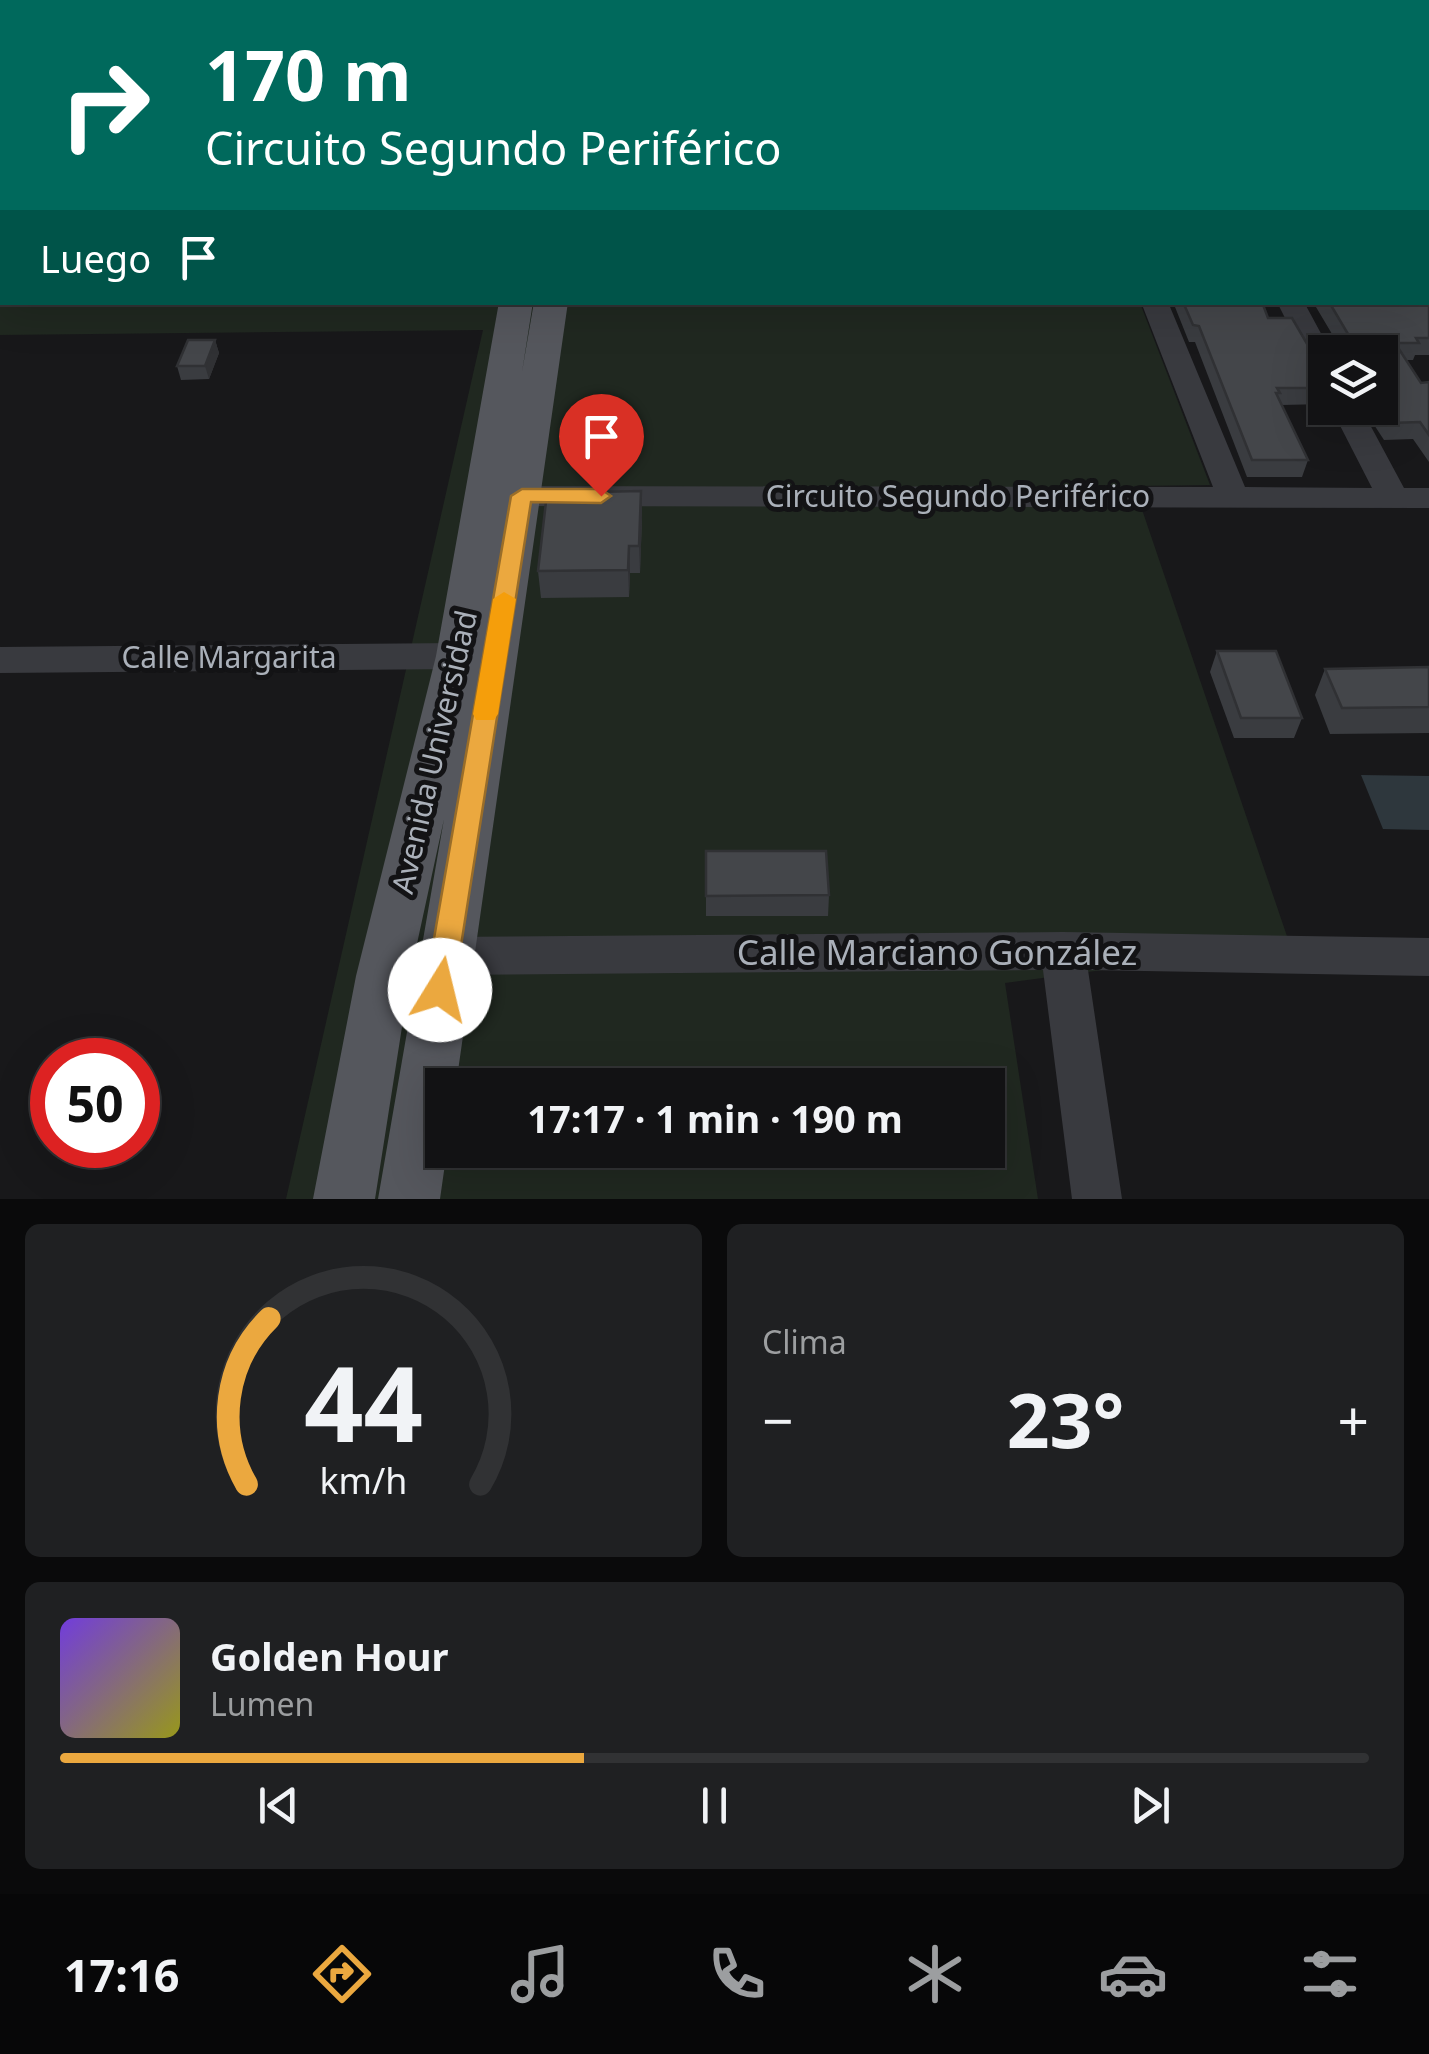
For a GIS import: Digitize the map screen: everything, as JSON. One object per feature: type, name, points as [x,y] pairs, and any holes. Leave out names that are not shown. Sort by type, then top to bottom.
[{"type":"main road","name":"Avenida Universidad","points":[[410,1199],[505,496],[516,305]]},
{"type":"main road","name":"Avenida Universidad","points":[[344,1199],[384,976],[458,656],[505,496],[550,305]]},
{"type":"street","points":[[1155,305],[1233,498]]},
{"type":"street","points":[[1292,305],[1308,336]]},
{"type":"street","points":[[1355,425],[1393,498]]},
{"type":"street","name":"Circuito Segundo Periférico","points":[[505,496],[1429,498]]},
{"type":"street","name":"Calle Margarita","points":[[0,660],[458,656]]},
{"type":"street","points":[[1064,951],[1097,1199]]},
{"type":"street","name":"Calle Marciano González","points":[[445,956],[1064,951],[1429,957]]},
{"type":"shaded area","points":[[0,305],[1141,305],[1210,485],[1134,486],[1290,945],[1005,983],[1038,1199],[286,1199],[483,330],[0,335]]},
{"type":"shaded area","points":[[1361,775],[1429,776],[1429,830],[1383,829]]},
{"type":"building","points":[[1184,305],[1263,305],[1268,318],[1292,318],[1308,345],[1308,388],[1277,388],[1280,393],[1276,393],[1308,460],[1252,460],[1199,326],[1193,325]]},
{"type":"building","points":[[1331,305],[1429,305],[1429,338],[1416,338],[1419,343],[1398,343],[1398,335],[1349,335]]},
{"type":"building","points":[[188,340],[215,340],[205,366],[177,366]]},
{"type":"building","points":[[1398,348],[1421,383],[1429,382],[1429,435],[1420,422],[1398,423]]},
{"type":"building","points":[[641,491],[639,546],[629,546],[628,570],[538,571],[547,493]]},
{"type":"building","points":[[1217,651],[1276,651],[1302,718],[1241,718]]},
{"type":"building","points":[[1429,667],[1429,707],[1342,708],[1325,669]]},
{"type":"building","points":[[706,851],[826,851],[829,895],[706,896]]},
{"type":"slow traffic","points":[[485,714],[504,599]]},
{"type":"route","points":[[440,990],[522,496],[601,496]]}]
